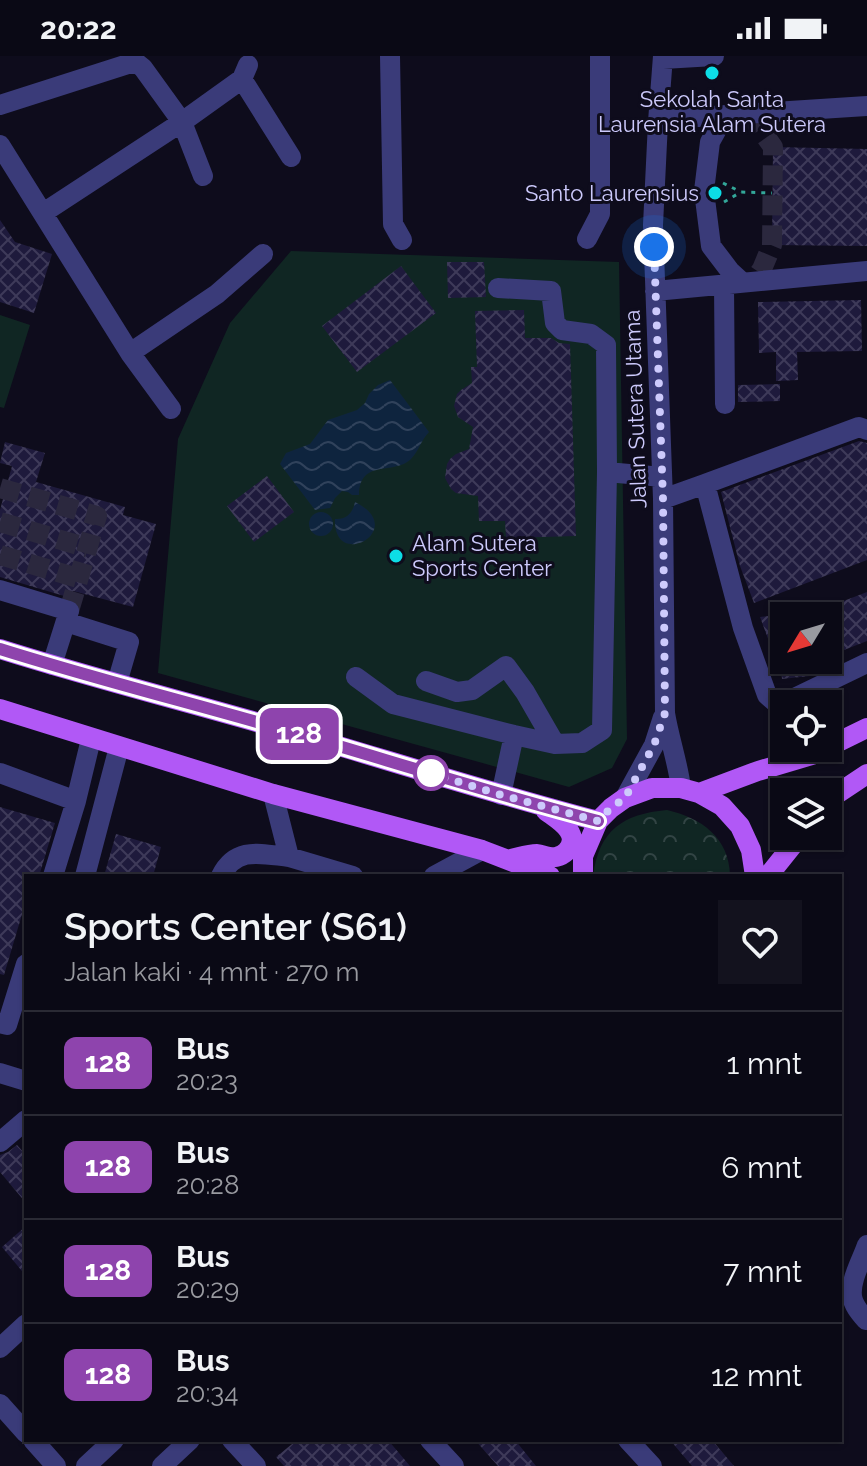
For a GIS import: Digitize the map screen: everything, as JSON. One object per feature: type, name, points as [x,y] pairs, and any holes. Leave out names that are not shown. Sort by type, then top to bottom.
[{"type":"main road","points":[[0,649],[598,821]]},
{"type":"main road","points":[[0,709],[273,794],[482,850],[545,874]]},
{"type":"main road","points":[[842,740],[867,728]]},
{"type":"main road","points":[[690,791],[788,762]]},
{"type":"main road","points":[[842,791],[867,774]]},
{"type":"main road","points":[[583,874],[583,856],[598,821],[625,798],[652,788],[690,791],[722,806],[740,826],[751,850],[755,874]]},
{"type":"main road","points":[[510,860],[527,854],[561,856],[571,844],[569,830],[539,806]]},
{"type":"main road","points":[[770,874],[789,850]]},
{"type":"street","points":[[390,56],[393,224],[402,240]]},
{"type":"street","points":[[587,239],[600,214],[600,56]]},
{"type":"street","points":[[663,58],[714,56]]},
{"type":"street","name":"Jalan Sutera Utama","points":[[663,58],[653,225],[663,499],[665,713],[671,745],[690,791]]},
{"type":"street","points":[[0,105],[133,63],[143,68],[182,122],[203,176]]},
{"type":"street","points":[[43,213],[182,122],[245,72],[291,157]]},
{"type":"street","points":[[658,122],[867,106]]},
{"type":"street","points":[[725,115],[710,142],[704,191],[711,246],[730,271],[733,284],[725,404]]},
{"type":"street","points":[[0,145],[130,353],[171,409]]},
{"type":"street","points":[[130,353],[217,294],[263,254]]},
{"type":"street","points":[[655,291],[867,271]]},
{"type":"street","points":[[356,677],[393,704],[555,744],[582,743],[602,730],[606,345],[591,334],[562,330],[555,323],[551,291],[498,288]]},
{"type":"street","points":[[663,499],[859,427],[867,430]]},
{"type":"street","points":[[607,472],[662,477]]},
{"type":"street","points":[[705,484],[743,628],[767,695],[775,702],[784,703],[867,663]]},
{"type":"street","points":[[0,590],[69,611],[52,665]]},
{"type":"street","points":[[66,622],[129,642],[117,683]]},
{"type":"street","points":[[426,681],[457,692],[472,690],[506,666],[555,744]]},
{"type":"street","name":"Jalan Sutera Utama","points":[[625,798],[654,745],[665,713]]},
{"type":"street","points":[[501,795],[514,735]]},
{"type":"street","points":[[54,874],[91,739]]},
{"type":"street","points":[[86,874],[119,747]]},
{"type":"street","points":[[0,773],[76,801]]},
{"type":"street","points":[[273,794],[289,857]]},
{"type":"street","points":[[438,874],[482,850]]},
{"type":"street","points":[[222,874],[237,857],[254,853],[289,857],[346,874]]},
{"type":"street","points":[[0,1023],[7,1025],[24,970]]},
{"type":"street","points":[[0,1073],[24,1080]]},
{"type":"street","points":[[0,1142],[24,1122]]},
{"type":"street","points":[[866,1320],[852,1297],[853,1283],[867,1245]]},
{"type":"street","points":[[0,1348],[24,1326]]},
{"type":"street","points":[[0,1404],[24,1431]]},
{"type":"street","points":[[35,1442],[56,1466]]},
{"type":"street","points":[[86,1466],[112,1442]]},
{"type":"street","points":[[162,1466],[188,1442]]},
{"type":"street","points":[[234,1442],[256,1466]]},
{"type":"street","points":[[432,1442],[454,1466]]},
{"type":"street","points":[[630,1442],[652,1466]]},
{"type":"path","points":[[706,211],[741,192],[772,193]]},
{"type":"green space","name":"Alam Sutera Sports Center","points":[[291,251],[619,262],[627,739],[612,768],[569,787],[158,673],[178,439],[230,323]]},
{"type":"green space","points":[[0,315],[30,325],[4,408],[0,407]]},
{"type":"green space","points":[[667,810],[691,818],[711,831],[725,850],[730,874],[593,874],[607,836],[626,821]]},
{"type":"water","points":[[390,380],[429,432],[416,453],[404,464],[365,476],[359,495],[342,491],[330,508],[315,510],[280,464],[286,453],[310,444],[328,420],[357,410],[378,385]]},
{"type":"water","points":[[355,502],[370,513],[375,524],[365,540],[355,544],[345,542],[338,535],[335,519],[349,515]]},
{"type":"water","points":[[321,512],[330,515],[333,524],[330,533],[321,536],[312,533],[309,524],[312,515]]},
{"type":"building","points":[[773,147],[867,149],[867,246],[772,245]]},
{"type":"building","points":[[0,220],[15,242],[52,254],[34,313],[0,302]]},
{"type":"building","points":[[447,262],[484,262],[486,297],[448,298]]},
{"type":"building","points":[[401,266],[436,313],[357,372],[322,326]]},
{"type":"building","points":[[861,300],[862,351],[797,352],[798,380],[776,381],[776,352],[759,353],[758,302]]},
{"type":"building","points":[[524,310],[525,338],[551,338],[570,344],[576,536],[506,538],[505,521],[479,521],[478,496],[456,493],[445,478],[450,459],[469,449],[473,427],[458,417],[454,406],[457,394],[472,383],[471,367],[477,367],[475,311]]},
{"type":"building","points":[[780,384],[780,401],[738,402],[738,385]]},
{"type":"building","points":[[859,441],[867,443],[867,560],[754,603],[740,566],[721,492]]},
{"type":"building","points":[[5,442],[45,453],[36,482],[125,507],[123,515],[156,524],[133,607],[73,591],[71,598],[0,577],[0,510],[12,466],[0,463]]},
{"type":"building","points":[[267,476],[294,512],[254,542],[227,506]]},
{"type":"building","points":[[867,592],[867,641],[842,650],[842,602]]},
{"type":"building","points":[[770,616],[770,644],[760,617]]},
{"type":"building","points":[[781,674],[815,674],[810,676],[782,679]]},
{"type":"building","points":[[0,807],[55,823],[40,874],[24,874],[24,908],[4,975],[0,974]]},
{"type":"building","points":[[116,834],[161,847],[154,874],[105,874]]},
{"type":"building","points":[[17,1145],[24,1153],[24,1201],[0,1172],[0,1155]]},
{"type":"building","points":[[24,1228],[24,1274],[2,1247]]},
{"type":"building","points":[[295,1442],[390,1442],[410,1466],[284,1466],[276,1457]]},
{"type":"building","points":[[477,1442],[517,1442],[536,1466],[498,1466]]},
{"type":"building","points":[[672,1442],[714,1442],[734,1466],[692,1466]]},
{"type":"tunnel","points":[[749,113],[773,147],[772,245],[754,281]]},
{"type":"tunnel","points":[[0,488],[97,516],[69,611]]},
{"type":"tunnel","points":[[0,522],[88,548]]},
{"type":"tunnel","points":[[0,555],[78,578]]},
{"type":"bus line","name":"128","points":[[0,649],[598,821]]},
{"type":"place","name":"Sekolah Santa Laurensia Alam Sutera","points":[[712,73]]},
{"type":"place","name":"Santo Laurensius","points":[[715,193]]},
{"type":"place","name":"Alam Sutera Sports Center","points":[[396,556]]},
{"type":"route","points":[[431,773],[598,821],[625,798],[654,745],[665,713],[663,499],[654,247]]}]
